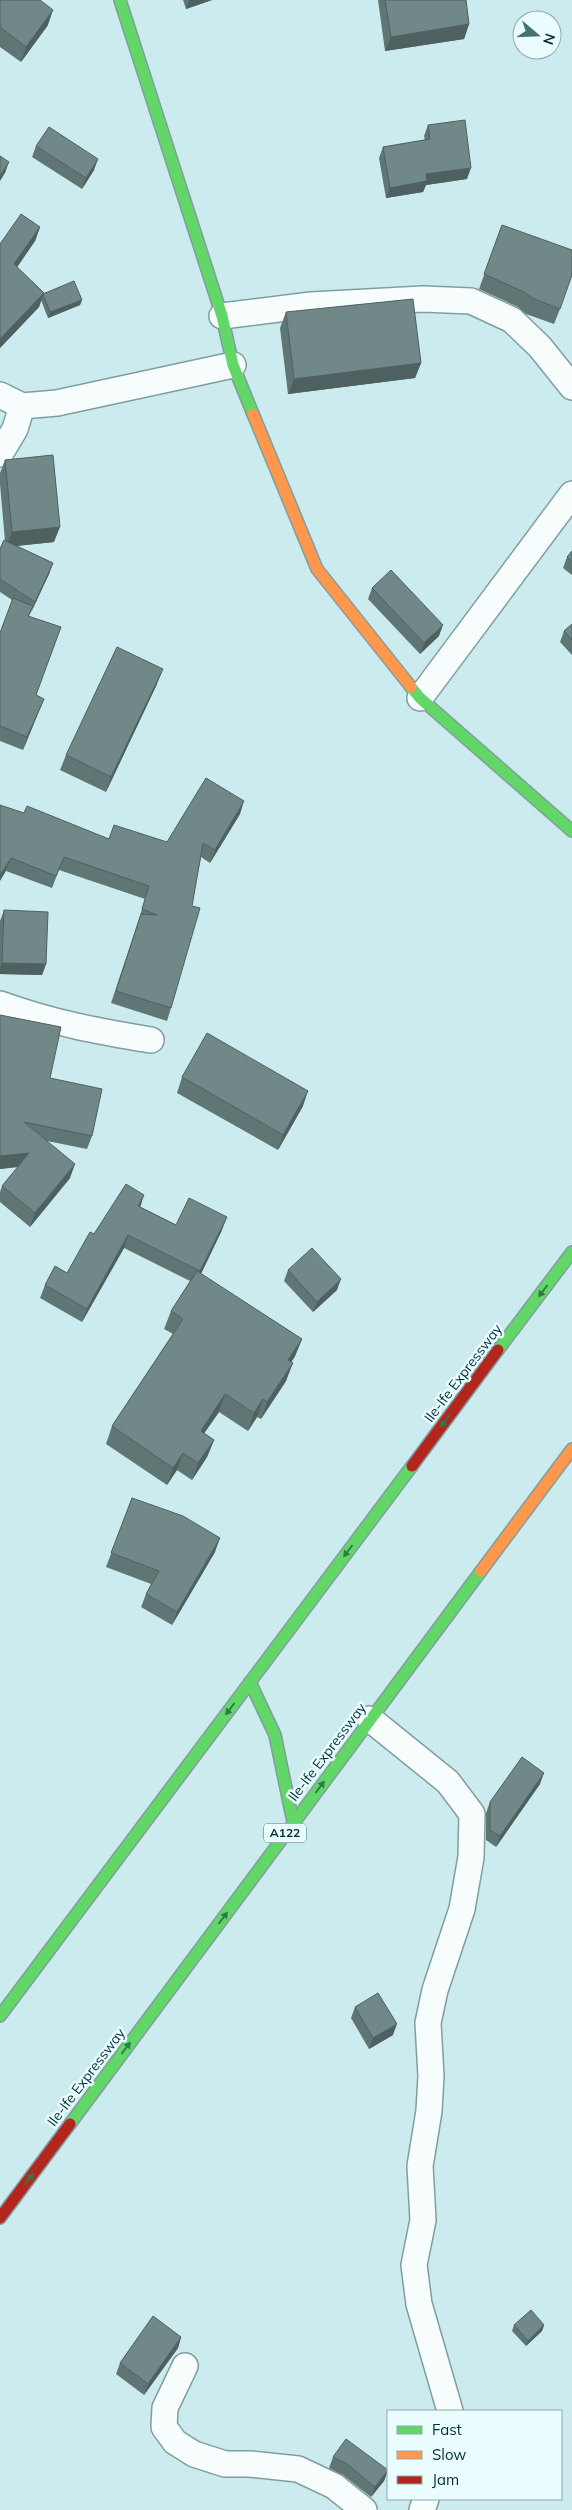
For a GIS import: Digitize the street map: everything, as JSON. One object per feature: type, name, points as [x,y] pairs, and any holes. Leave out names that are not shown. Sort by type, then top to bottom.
[{"type":"main road","points":[[120,0],[222,316],[233,365],[317,569],[420,698],[572,831]]},
{"type":"main road","name":"Ile-Ife Expressway","points":[[0,2016],[572,1252]]},
{"type":"main road","name":"Ile-Ife Expressway","points":[[0,2218],[572,1449]]},
{"type":"main road","points":[[250,1682],[275,1735],[293,1822]]},
{"type":"street","points":[[222,316],[311,304],[423,299],[471,301],[512,320],[540,346],[572,387]]},
{"type":"street","points":[[0,395],[22,406],[57,402],[233,365]]},
{"type":"street","points":[[0,454],[15,429],[22,406]]},
{"type":"street","points":[[420,698],[572,494]]},
{"type":"street","points":[[0,1004],[43,1020],[82,1029],[152,1040]]},
{"type":"street","points":[[370,1719],[448,1782],[472,1814],[471,1857],[462,1909],[435,1990],[428,2023],[431,2085],[420,2166],[422,2220],[414,2265],[419,2304],[450,2410]]},
{"type":"street","points":[[185,2366],[165,2408],[164,2427],[175,2442],[194,2454],[225,2464],[250,2464],[298,2469],[334,2486],[364,2510]]},
{"type":"building","points":[[0,0],[40,0],[53,10],[26,47],[0,27]]},
{"type":"building","points":[[385,0],[466,0],[469,24],[391,37]]},
{"type":"building","points":[[465,120],[471,168],[426,174],[427,181],[390,188],[383,147],[430,139],[428,125]]},
{"type":"building","points":[[49,127],[98,159],[86,178],[36,146]]},
{"type":"building","points":[[0,156],[9,162],[0,176]]},
{"type":"building","points":[[21,214],[40,227],[14,264],[44,293],[0,339],[0,244]]},
{"type":"building","points":[[502,225],[572,250],[572,275],[560,309],[532,298],[524,292],[484,274]]},
{"type":"building","points":[[74,281],[82,300],[50,312],[43,294]]},
{"type":"building","points":[[413,299],[421,363],[294,379],[286,312]]},
{"type":"building","points":[[53,455],[60,527],[12,532],[5,460]]},
{"type":"building","points":[[4,540],[53,563],[35,602],[0,579],[0,549]]},
{"type":"building","points":[[572,551],[572,561],[567,557]]},
{"type":"building","points":[[391,570],[443,625],[424,643],[372,588]]},
{"type":"building","points":[[13,598],[33,606],[28,616],[61,627],[36,695],[44,699],[27,737],[0,726],[0,633]]},
{"type":"building","points":[[572,624],[572,640],[564,631]]},
{"type":"building","points":[[117,647],[163,669],[111,777],[66,755]]},
{"type":"building","points":[[206,778],[244,801],[215,850],[203,843],[192,906],[200,908],[171,1008],[116,991],[141,914],[157,915],[142,909],[149,886],[64,857],[56,876],[11,858],[0,875],[0,805],[24,813],[27,806],[109,839],[114,825],[167,842]]},
{"type":"building","points":[[4,910],[48,912],[46,964],[2,963]]},
{"type":"building","points":[[0,1015],[61,1027],[50,1078],[102,1089],[92,1136],[24,1122],[75,1164],[35,1213],[2,1186],[29,1153],[0,1156]]},
{"type":"building","points":[[207,1033],[308,1091],[283,1135],[182,1077]]},
{"type":"building","points":[[126,1184],[144,1195],[138,1206],[176,1225],[189,1198],[227,1217],[200,1271],[128,1235],[87,1309],[45,1285],[55,1266],[67,1273],[90,1232],[94,1234]]},
{"type":"building","points":[[312,1248],[341,1279],[317,1302],[288,1270]]},
{"type":"building","points":[[197,1271],[302,1339],[288,1360],[293,1363],[267,1402],[263,1399],[254,1413],[225,1394],[201,1431],[214,1440],[198,1463],[183,1453],[173,1468],[112,1426],[183,1319],[171,1311]]},
{"type":"building","points":[[132,1498],[183,1516],[220,1538],[177,1612],[146,1594],[159,1571],[111,1553]]},
{"type":"building","points":[[522,1757],[544,1773],[500,1836],[490,1830],[490,1802]]},
{"type":"building","points":[[378,1993],[397,2024],[373,2038],[355,2007]]},
{"type":"building","points":[[531,2310],[544,2325],[528,2341],[514,2325]]},
{"type":"building","points":[[153,2316],[181,2337],[148,2384],[120,2363]]},
{"type":"building","points":[[346,2439],[387,2469],[387,2471],[375,2487],[347,2464],[333,2457]]},
{"type":"traffic: fast","points":[[120,0],[222,316],[233,365],[253,414]]},
{"type":"traffic: fast","points":[[411,687],[420,698],[572,831]]},
{"type":"traffic: fast","points":[[498,1350],[572,1252]]},
{"type":"traffic: fast","points":[[0,2016],[412,1466]]},
{"type":"traffic: fast","points":[[70,2124],[481,1571]]},
{"type":"traffic: fast","points":[[250,1682],[275,1735],[293,1822]]},
{"type":"traffic: slow","points":[[253,414],[317,569],[411,687]]},
{"type":"traffic: slow","points":[[481,1571],[572,1449]]},
{"type":"traffic: jam","points":[[412,1466],[498,1350]]},
{"type":"traffic: jam","points":[[0,2218],[70,2124]]}]
